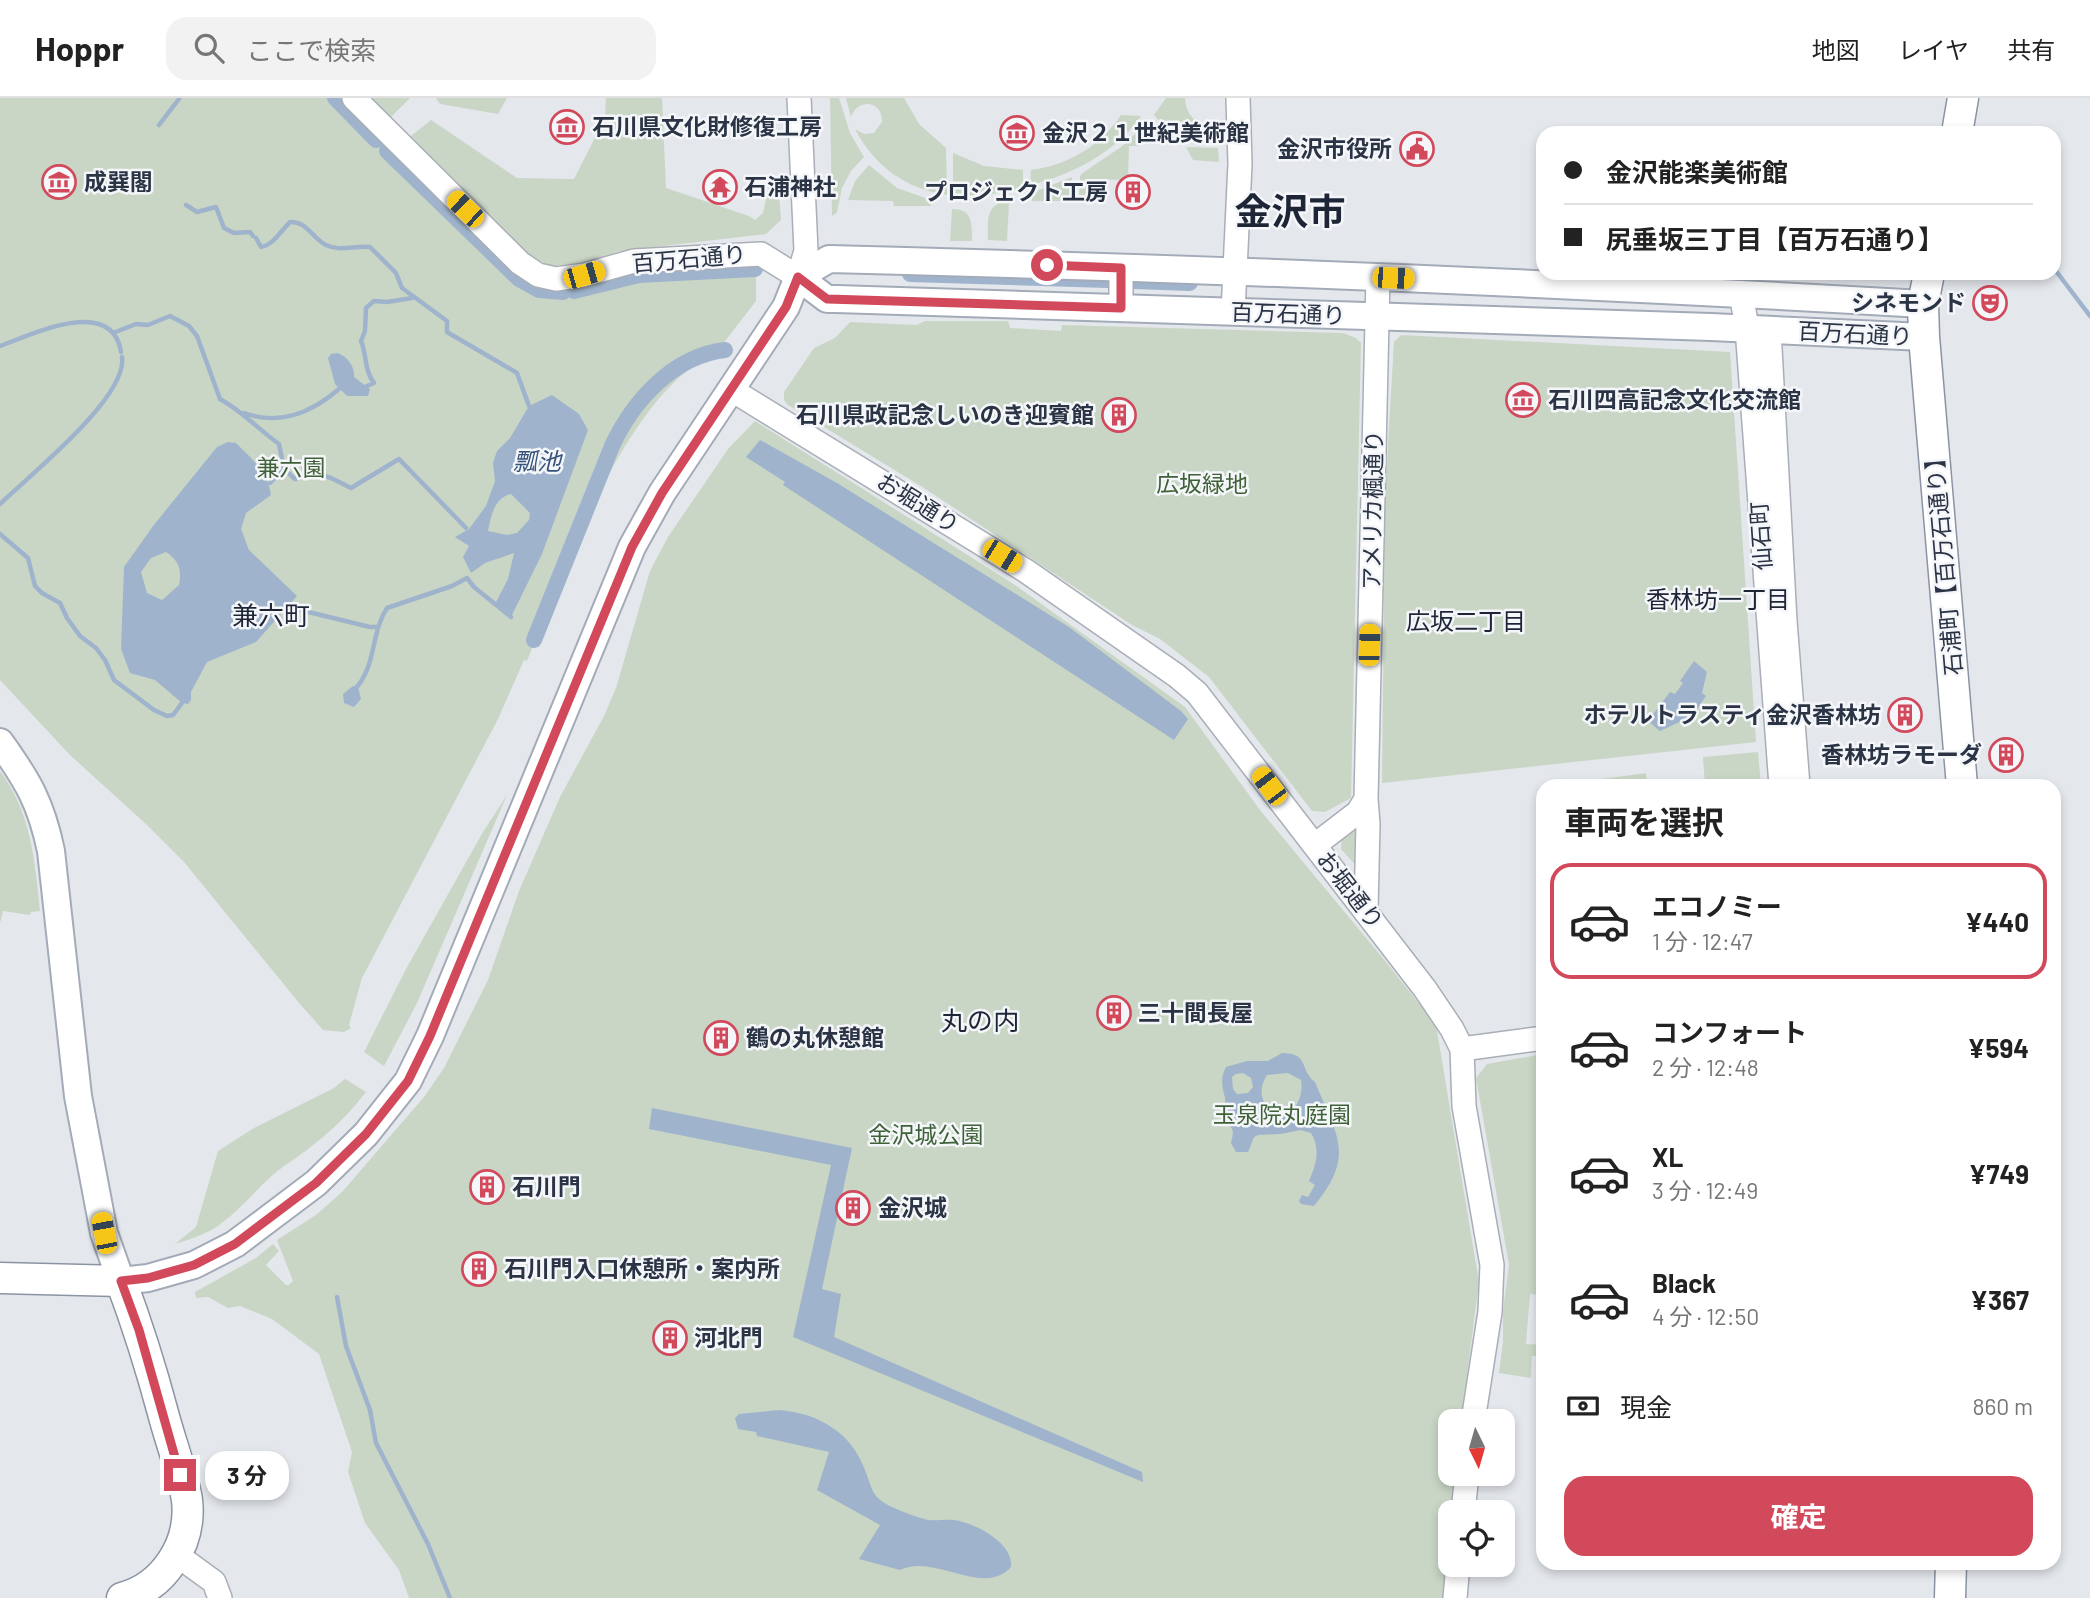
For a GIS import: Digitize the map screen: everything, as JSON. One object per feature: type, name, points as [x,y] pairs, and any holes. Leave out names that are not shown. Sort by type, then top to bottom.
[{"type":"highway","points":[[1957,126],[1963,98]]},
{"type":"highway","points":[[1923,304],[1928,280]]},
{"type":"highway","name":"百万石通り","points":[[1923,304],[1924,337]]},
{"type":"highway","name":"石浦町【百万石通り】","points":[[1924,337],[1961,779]]},
{"type":"highway","points":[[0,1278],[121,1281],[139,1330],[187,1501],[184,1536],[177,1555],[155,1583],[136,1594],[122,1598]]},
{"type":"highway","points":[[1950,1598],[1951,1570]]},
{"type":"main road","name":"百万石通り","points":[[1923,304],[1741,293],[1234,271],[829,259],[798,277],[827,299],[1758,329],[1924,337]]},
{"type":"main road","points":[[0,742],[31,787],[44,820],[51,851],[78,1096],[104,1233],[121,1281],[148,1278],[194,1265],[235,1244],[316,1183],[366,1134],[408,1081],[430,1036],[632,547],[662,493],[786,307],[798,277]]},
{"type":"street","name":"百万石通り","points":[[354,98],[520,263],[538,275],[556,279],[584,275],[634,261],[761,254],[798,277]]},
{"type":"street","points":[[798,277],[806,251],[799,98]]},
{"type":"street","points":[[1233,312],[1240,164],[1238,98]]},
{"type":"street","points":[[1121,268],[1121,308]]},
{"type":"street","name":"アメリカ楓通り","points":[[1366,910],[1366,799],[1378,277]]},
{"type":"street","points":[[1741,293],[1758,329]]},
{"type":"street","points":[[1829,332],[1830,299]]},
{"type":"street","name":"仙石町","points":[[1758,329],[1781,779]]},
{"type":"street","name":"仙石町","points":[[1758,329],[1797,779]]},
{"type":"street","name":"お堀通り","points":[[732,390],[1026,571],[1177,676],[1206,703],[1425,989],[1462,1049],[1464,1106],[1492,1265],[1490,1312],[1475,1409]]},
{"type":"street","points":[[1315,845],[1358,812],[1366,799]]},
{"type":"street","points":[[1462,1049],[1536,1039]]},
{"type":"street","points":[[177,1555],[215,1582],[220,1598]]},
{"type":"street","points":[[1455,1598],[1457,1577]]},
{"type":"green space","name":"兼六園","points":[[0,98],[333,98],[517,279],[535,290],[556,294],[640,276],[756,270],[756,301],[722,345],[726,348],[725,351],[691,368],[660,398],[630,438],[604,484],[559,581],[527,661],[524,660],[498,719],[362,978],[349,1025],[351,1028],[344,1032],[323,1030],[184,862],[70,755],[0,680]]},
{"type":"green space","points":[[368,98],[410,98],[389,119]]},
{"type":"green space","points":[[436,98],[507,98],[498,114],[440,104]]},
{"type":"green space","points":[[606,98],[662,98],[666,188],[755,220],[763,213],[771,176],[778,182],[781,220],[766,234],[620,251],[582,262],[548,265],[524,251],[492,223],[411,136],[431,120],[517,178],[574,179],[605,118]]},
{"type":"green space","points":[[830,98],[839,98],[850,133],[864,157],[851,171],[842,188],[837,212],[832,216]]},
{"type":"green space","points":[[846,98],[904,98],[919,124],[946,148],[947,195],[905,181],[882,165],[855,129],[864,134],[874,133],[882,122],[878,109],[864,104],[854,111],[851,117]]},
{"type":"green space","points":[[1166,98],[1185,98],[1191,116],[1205,126],[1217,128],[1218,134],[1191,134],[1168,128],[1154,115]]},
{"type":"green space","points":[[1121,115],[1141,116],[1119,141],[1092,160],[1062,175],[1030,185],[1031,170],[1071,159],[1093,145]]},
{"type":"green space","points":[[1148,122],[1157,135],[1140,146],[1129,146],[1128,180],[1091,179],[1090,202],[1079,201],[1080,176],[1121,147]]},
{"type":"green space","points":[[1186,147],[1218,148],[1219,162],[1193,160]]},
{"type":"green space","points":[[953,153],[984,166],[1023,170],[1023,188],[987,195],[956,196],[953,192]]},
{"type":"green space","points":[[869,165],[897,188],[931,200],[931,206],[894,206],[893,201],[848,200],[855,181]]},
{"type":"green space","points":[[1072,177],[1072,201],[1032,201],[1032,193]]},
{"type":"green space","points":[[999,203],[1009,203],[1007,241],[988,240],[989,214]]},
{"type":"green space","points":[[952,209],[968,215],[972,241],[950,241]]},
{"type":"green space","name":"広坂緑地","points":[[925,321],[1008,321],[1010,328],[1061,331],[1062,325],[1343,333],[1361,343],[1351,798],[1325,812],[1312,811],[1209,677],[1160,639],[1132,625],[924,488],[788,405],[784,400],[784,392],[814,348],[835,338],[850,322],[917,325]]},
{"type":"green space","points":[[1401,335],[1730,352],[1756,742],[1382,783],[1385,496],[1394,342]]},
{"type":"green space","name":"金沢城公園","points":[[755,421],[1012,583],[1185,707],[1260,810],[1436,1025],[1479,1282],[1463,1409],[1438,1409],[1438,1486],[1453,1486],[1452,1500],[1438,1500],[1438,1577],[1447,1577],[1443,1598],[409,1598],[399,1570],[365,1523],[348,1472],[352,1452],[319,1354],[272,1319],[240,1306],[228,1308],[208,1297],[196,1298],[195,1292],[256,1258],[273,1244],[279,1251],[266,1265],[289,1285],[293,1281],[277,1240],[316,1215],[342,1192],[424,1097],[444,1068],[488,980],[519,891],[560,797],[604,716],[616,688],[650,571],[668,537],[728,449]]},
{"type":"green space","points":[[1758,752],[1760,779],[1705,779],[1703,757]]},
{"type":"green space","points":[[0,771],[19,803],[25,820],[40,911],[31,912],[30,915],[3,911],[0,923]]},
{"type":"green space","points":[[1646,773],[1646,779],[1602,779]]},
{"type":"green space","points":[[507,795],[417,1003],[384,1066],[364,1052],[406,969],[483,832]]},
{"type":"green space","points":[[1358,823],[1359,869],[1341,849],[1342,837]]},
{"type":"green space","points":[[1536,1055],[1536,1294],[1530,1294],[1526,1344],[1536,1345],[1536,1356],[1532,1356],[1531,1378],[1499,1373],[1509,1265],[1476,1078],[1487,1064]]},
{"type":"green space","points":[[345,1079],[366,1092],[330,1131],[278,1170],[218,1226],[175,1244],[196,1227],[218,1151],[254,1128],[334,1088]]},
{"type":"water","points":[[338,353],[350,363],[354,377],[370,389],[368,396],[347,396],[335,384],[328,358],[331,354]]},
{"type":"water","name":"瓢池","points":[[552,395],[579,414],[588,430],[542,554],[511,617],[495,604],[508,579],[514,553],[485,563],[471,573],[463,557],[469,546],[455,537],[469,529],[486,506],[495,481],[493,463],[497,451],[510,438],[529,406]],"holes":[[[511,494],[530,513],[529,520],[517,533],[507,535],[488,531],[494,508],[505,496]]]},
{"type":"water","points":[[760,440],[837,483],[1069,627],[1181,711],[1188,719],[1174,740],[783,485],[785,482],[746,457]]},
{"type":"water","points":[[228,442],[236,443],[267,479],[271,495],[246,513],[241,529],[249,550],[297,596],[256,642],[207,662],[191,692],[188,704],[182,703],[155,680],[130,673],[121,649],[124,567],[153,526],[217,447]],"holes":[[[166,552],[179,566],[179,585],[162,600],[147,593],[141,572],[151,558]]]},
{"type":"water","points":[[1694,661],[1707,672],[1702,693],[1706,696],[1689,721],[1686,719],[1660,731],[1648,721],[1670,692],[1675,694],[1683,683],[1680,681]]},
{"type":"water","points":[[353,686],[358,687],[361,699],[354,707],[344,703],[343,694]]},
{"type":"water","points":[[1282,1053],[1301,1059],[1315,1082],[1335,1132],[1339,1159],[1335,1173],[1314,1206],[1301,1204],[1299,1201],[1302,1195],[1308,1197],[1315,1185],[1309,1181],[1316,1157],[1316,1145],[1311,1133],[1301,1130],[1258,1135],[1254,1137],[1248,1152],[1236,1152],[1231,1143],[1233,1130],[1223,1117],[1224,1071],[1226,1067],[1247,1061],[1268,1061]],"holes":[[[1243,1073],[1251,1078],[1253,1087],[1248,1093],[1237,1094],[1233,1089],[1232,1077]],[[1288,1073],[1301,1080],[1299,1100],[1287,1114],[1274,1116],[1266,1107],[1262,1086],[1267,1075]]]},
{"type":"water","points":[[652,1108],[852,1148],[822,1289],[841,1294],[834,1337],[1142,1472],[1143,1482],[793,1337],[831,1165],[649,1129]]},
{"type":"water","points":[[779,1410],[820,1420],[842,1435],[859,1457],[880,1500],[923,1519],[954,1520],[982,1530],[1000,1542],[1010,1558],[1011,1567],[1000,1575],[987,1578],[928,1567],[913,1566],[900,1570],[859,1559],[880,1525],[817,1490],[829,1452],[757,1436],[756,1432],[738,1429],[735,1418],[739,1414]]},
{"type":"waterway","points":[[335,98],[376,140]]},
{"type":"waterway","points":[[159,125],[179,99]]},
{"type":"waterway","points":[[387,151],[519,279],[539,290],[563,292]]},
{"type":"waterway","points":[[186,205],[197,212],[216,207],[224,228],[234,233],[250,232],[253,236]]},
{"type":"waterway","points":[[256,238],[261,247],[265,246],[290,222],[296,222],[331,247],[370,247],[396,273],[402,288],[447,321],[447,332],[517,373],[529,406]]},
{"type":"waterway","points":[[574,291],[639,275],[755,269]]},
{"type":"waterway","points":[[910,274],[1108,280]]},
{"type":"waterway","points":[[2061,278],[2090,316]]},
{"type":"waterway","points":[[1133,281],[1190,283]]},
{"type":"waterway","points":[[367,386],[374,383],[361,341],[365,331],[366,308],[374,301],[412,298]]},
{"type":"waterway","points":[[113,333],[136,324],[148,325],[170,316],[189,326],[197,336],[220,399],[279,444],[284,469]]},
{"type":"waterway","points":[[0,346],[50,328],[87,322],[103,325],[114,335],[121,352]]},
{"type":"waterway","points":[[534,640],[612,446],[631,413],[643,397],[672,371],[688,361],[725,350]]},
{"type":"waterway","points":[[0,504],[94,414],[120,374],[122,357]]},
{"type":"waterway","points":[[244,413],[270,418],[294,415],[317,405],[339,389]]},
{"type":"waterway","points":[[270,483],[284,469],[295,479],[318,475],[351,488],[399,459],[466,528]]},
{"type":"waterway","points":[[0,534],[28,558],[35,586],[60,603],[80,636],[96,648],[105,660],[114,680],[154,710],[167,716],[173,715],[182,703]]},
{"type":"waterway","points":[[354,690],[366,671],[387,608],[452,586],[467,578],[511,617]]},
{"type":"waterway","points":[[288,607],[378,627]]},
{"type":"waterway","points":[[337,1297],[346,1346],[370,1410],[376,1443],[428,1544],[450,1598]]},
{"type":"place","name":"石川県文化財修復工房","points":[[567,127]]},
{"type":"place","name":"金沢２１世紀美術館","points":[[1017,133]]},
{"type":"place","name":"金沢市役所","points":[[1417,149]]},
{"type":"place","name":"成巽閣","points":[[59,182]]},
{"type":"place","name":"石浦神社","points":[[720,187]]},
{"type":"place","name":"プロジェクト工房","points":[[1133,192]]},
{"type":"place","name":"シネモンド","points":[[1990,303]]},
{"type":"place","name":"石川四高記念文化交流館","points":[[1523,400]]},
{"type":"place","name":"石川県政記念しいのき迎賓館","points":[[1119,415]]},
{"type":"place","name":"ホテルトラスティ金沢香林坊","points":[[1905,715]]},
{"type":"place","name":"香林坊ラモーダ","points":[[2006,755]]},
{"type":"place","name":"三十間長屋","points":[[1114,1013]]},
{"type":"place","name":"鶴の丸休憩館","points":[[721,1038]]},
{"type":"place","name":"石川門","points":[[487,1187]]},
{"type":"place","name":"金沢城","points":[[853,1208]]},
{"type":"place","name":"石川門入口休憩所・案内所","points":[[479,1269]]},
{"type":"place","name":"河北門","points":[[670,1338]]},
{"type":"district","name":"金沢市","points":[[1290,212]]},
{"type":"district","name":"香林坊一丁目","points":[[1718,600]]},
{"type":"district","name":"兼六町","points":[[271,616]]},
{"type":"district","name":"広坂二丁目","points":[[1466,622]]},
{"type":"district","name":"丸の内","points":[[980,1021]]},
{"type":"route","points":[[180,1475],[139,1330],[121,1281],[148,1278],[194,1265],[235,1244],[316,1183],[366,1134],[408,1081],[430,1036],[632,547],[662,493],[786,307],[798,277],[827,299],[1121,308],[1121,268],[1047,265]]},
{"type":"park label","name":"玉泉院丸庭園","points":[[1282,1115]]}]
